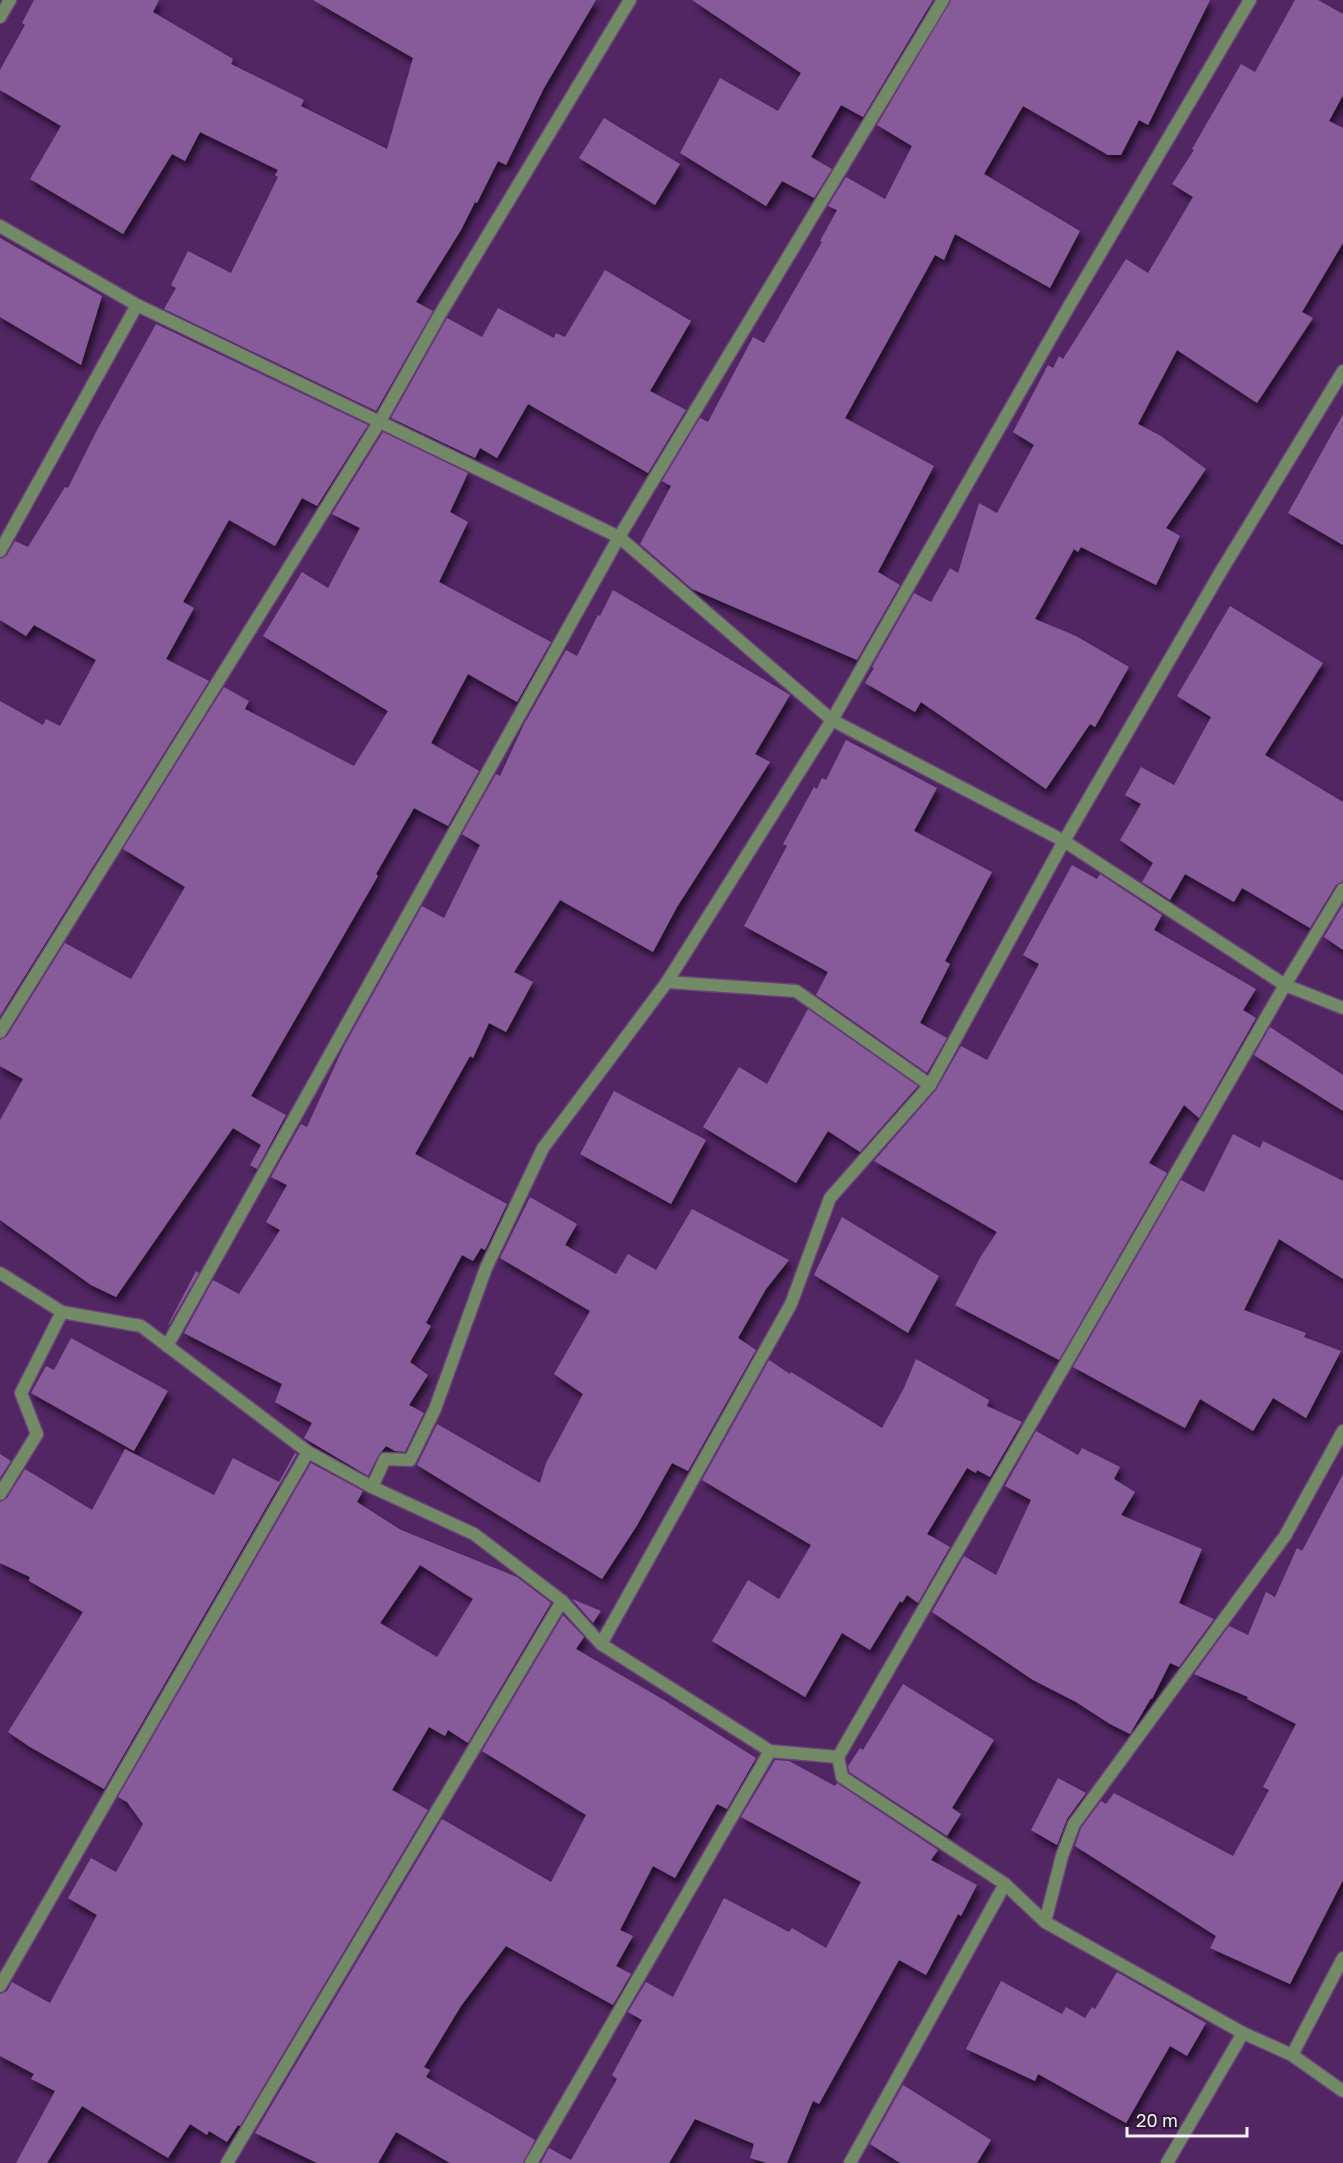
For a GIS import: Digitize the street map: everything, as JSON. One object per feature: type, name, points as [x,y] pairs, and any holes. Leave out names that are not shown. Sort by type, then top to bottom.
[{"type":"street","points":[[0,17],[10,0]]},
{"type":"street","points":[[0,1032],[380,421],[440,316],[630,0]]},
{"type":"street","points":[[167,1346],[619,537],[943,0]]},
{"type":"street","points":[[372,1487],[385,1459],[410,1460],[435,1409],[486,1268],[543,1148],[667,982],[832,720],[1068,308],[1250,0]]},
{"type":"street","points":[[0,226],[137,305],[619,537],[832,720],[1064,840],[1285,985],[1343,1008]]},
{"type":"street","points":[[0,551],[137,305]]},
{"type":"street","points":[[601,1644],[791,1304],[830,1198],[930,1084],[1064,840],[1220,573],[1343,371]]},
{"type":"street","points":[[1343,889],[1285,985],[838,1757],[842,1777],[1005,1884],[1045,1922],[1243,2033],[1292,2055],[1343,2091]]},
{"type":"street","points":[[667,982],[796,991],[930,1084]]},
{"type":"street","points":[[0,1273],[62,1312],[141,1326],[308,1452],[372,1487],[474,1534],[562,1601],[601,1644],[770,1751],[838,1757]]},
{"type":"street","points":[[0,1494],[37,1434],[21,1393],[62,1312]]},
{"type":"street","points":[[1045,1922],[1062,1856],[1074,1824],[1285,1536],[1343,1431]]},
{"type":"street","points":[[0,1986],[308,1452]]},
{"type":"street","points":[[227,2163],[562,1601]]},
{"type":"street","points":[[531,2163],[770,1751]]},
{"type":"street","points":[[850,2163],[1005,1884]]},
{"type":"street","points":[[1292,2055],[1343,1958]]},
{"type":"street","points":[[1167,2163],[1243,2033]]},
{"type":"building","points":[[34,0],[159,0],[153,12],[233,59],[231,64],[304,100],[301,106],[387,149],[413,58],[313,0],[596,0],[544,88],[506,165],[498,161],[477,203],[475,202],[461,230],[416,302],[433,311],[376,411],[164,309],[176,288],[171,285],[188,251],[231,273],[278,177],[275,175],[278,170],[200,132],[185,161],[172,154],[123,234],[30,179],[61,126],[0,90],[0,70],[25,25],[22,23]]},
{"type":"building","points":[[692,0],[933,0],[863,117],[841,105],[811,157],[832,169],[814,198],[782,181],[766,206],[680,153],[720,78],[778,111],[801,73]]},
{"type":"building","points":[[951,0],[1210,0],[1148,125],[1139,120],[1121,155],[1108,155],[1023,106],[984,174],[1080,231],[1050,288],[955,234],[944,260],[935,255],[845,418],[934,466],[878,572],[900,585],[857,660],[692,589],[640,544],[671,486],[662,481],[700,418],[708,422],[753,337],[764,343],[822,242],[820,241],[837,210],[828,206],[846,177],[885,199],[912,146],[877,125]]},
{"type":"building","points":[[1295,0],[1318,0],[1343,14],[1343,95],[1329,121],[1343,128],[1343,243],[1302,312],[1313,318],[1257,403],[1177,350],[1138,424],[1161,436],[1206,469],[1166,528],[1180,536],[1156,585],[1081,547],[1078,552],[1074,549],[1035,619],[1076,636],[1129,667],[1095,727],[1090,724],[1046,789],[921,702],[915,712],[865,683],[914,593],[931,602],[950,568],[958,573],[979,503],[997,513],[1034,445],[1013,432],[1048,365],[1053,368],[1059,356],[1063,359],[1126,259],[1148,273],[1193,197],[1172,184],[1194,150],[1192,149],[1241,64],[1255,72]]},
{"type":"building","points":[[604,118],[680,164],[655,205],[579,158]]},
{"type":"building","points":[[0,238],[102,296],[81,365],[0,317]]},
{"type":"building","points":[[605,270],[691,321],[650,391],[686,410],[648,473],[528,404],[497,458],[480,448],[475,458],[391,418],[447,318],[482,337],[498,308],[554,338],[556,333],[565,337]]},
{"type":"building","points":[[156,324],[368,425],[317,506],[302,498],[275,546],[229,520],[183,602],[194,608],[166,659],[209,681],[0,1016],[0,701],[43,725],[46,719],[60,726],[96,660],[34,625],[26,636],[0,620],[0,559],[7,555],[15,541],[28,547],[65,487],[68,488],[97,430]]},
{"type":"building","points":[[1343,414],[1343,545],[1288,513]]},
{"type":"building","points":[[383,432],[468,473],[450,512],[468,522],[439,582],[551,642],[517,702],[468,674],[431,743],[479,771],[448,826],[414,808],[376,874],[378,876],[251,1096],[286,1115],[257,1169],[250,1165],[261,1145],[233,1128],[116,1297],[91,1285],[0,1220],[0,1120],[23,1079],[0,1066],[0,1040],[7,1036],[66,941],[65,943],[131,979],[185,887],[123,849],[224,687],[249,701],[245,709],[354,766],[388,711],[263,636],[302,572],[328,588],[360,528],[332,514]]},
{"type":"building","points":[[613,590],[790,695],[755,754],[770,762],[677,907],[653,952],[560,900],[514,972],[533,982],[506,1032],[489,1023],[473,1058],[470,1056],[415,1154],[507,1204],[485,1250],[481,1248],[473,1261],[462,1255],[426,1323],[431,1326],[410,1362],[428,1375],[409,1405],[424,1413],[405,1452],[395,1451],[386,1446],[368,1476],[304,1438],[312,1423],[275,1402],[282,1384],[184,1333],[213,1280],[239,1294],[280,1230],[266,1222],[287,1185],[271,1177],[301,1124],[307,1127],[343,1048],[422,906],[444,918],[480,845],[462,834],[496,774],[500,776],[523,726],[566,650],[577,656]]},
{"type":"building","points":[[1230,606],[1323,663],[1265,755],[1343,802],[1343,881],[1336,885],[1310,928],[1242,888],[1234,902],[1185,874],[1170,900],[1142,882],[1153,863],[1120,840],[1141,804],[1125,795],[1141,767],[1174,785],[1211,717],[1177,696]]},
{"type":"building","points":[[846,740],[937,788],[914,831],[992,872],[945,961],[950,964],[920,1023],[947,1038],[927,1073],[816,995],[828,972],[744,926],[787,846],[783,844],[814,787],[817,789],[822,778],[826,780]]},
{"type":"building","points":[[1072,865],[1097,879],[1100,874],[1162,915],[1154,930],[1256,989],[1243,1010],[1256,1018],[1199,1118],[1184,1105],[1149,1163],[1167,1173],[1059,1360],[955,1305],[981,1256],[997,1232],[874,1161],[936,1090],[961,1046],[987,1060],[1039,964],[1023,955]]},
{"type":"building","points":[[1343,905],[1343,950],[1324,937]]},
{"type":"building","points":[[808,1009],[918,1086],[860,1152],[828,1131],[796,1183],[703,1127],[739,1067],[767,1084]]},
{"type":"building","points":[[1270,1027],[1343,1075],[1343,1111],[1254,1055]]},
{"type":"building","points":[[614,1091],[706,1140],[671,1204],[580,1154]]},
{"type":"building","points":[[1233,1134],[1260,1148],[1263,1141],[1343,1181],[1343,1279],[1279,1239],[1244,1310],[1306,1333],[1304,1337],[1341,1351],[1306,1418],[1273,1398],[1253,1431],[1200,1399],[1185,1428],[1073,1367],[1181,1180],[1204,1192]]},
{"type":"building","points":[[530,1197],[577,1224],[565,1245],[616,1274],[628,1254],[656,1270],[692,1209],[789,1260],[766,1289],[738,1338],[756,1350],[688,1471],[672,1463],[636,1527],[602,1579],[417,1465],[437,1424],[540,1483],[546,1463],[583,1394],[554,1374],[590,1311],[500,1258]]},
{"type":"building","points":[[842,1217],[939,1276],[908,1333],[814,1275]]},
{"type":"building","points":[[196,1271],[199,1273],[168,1325]]},
{"type":"building","points":[[71,1338],[168,1391],[134,1451],[31,1393],[46,1366],[54,1370]]},
{"type":"building","points":[[916,1359],[989,1400],[987,1406],[1022,1422],[990,1477],[967,1468],[927,1534],[950,1547],[918,1603],[907,1595],[902,1603],[900,1601],[870,1650],[842,1633],[805,1697],[712,1641],[748,1580],[779,1599],[811,1545],[702,1480],[769,1360],[882,1428],[904,1388]]},
{"type":"building","points":[[1036,1431],[1078,1455],[1082,1448],[1120,1467],[1114,1479],[1135,1492],[1121,1515],[1202,1549],[1179,1603],[1214,1619],[1179,1667],[1170,1663],[1152,1699],[1130,1734],[1033,1680],[932,1612],[964,1556],[996,1575],[1031,1500],[1005,1486]]},
{"type":"building","points":[[125,1449],[214,1495],[233,1458],[279,1482],[295,1453],[297,1454],[104,1789],[8,1732],[83,1612],[29,1581],[30,1577],[0,1563],[0,1502],[7,1498],[25,1469],[92,1510]]},
{"type":"building","points":[[0,1454],[11,1461],[0,1478]]},
{"type":"building","points":[[311,1463],[363,1491],[357,1502],[401,1530],[517,1577],[551,1603],[468,1743],[448,1730],[445,1736],[429,1727],[392,1790],[428,1810],[240,2126],[238,2125],[227,2142],[209,2131],[207,2135],[190,2124],[168,2158],[82,2106],[47,2163],[16,2163],[55,2091],[31,2079],[34,2074],[0,2056],[0,1994],[7,1991],[12,1982],[50,2003],[97,1915],[68,1898],[91,1858],[116,1872],[143,1824],[127,1802],[118,1797]],"holes":[[[420,1565],[473,1599],[437,1657],[380,1623]]]},
{"type":"building","points":[[1343,1474],[1343,1880],[1290,1984],[1210,1948],[1216,1936],[1075,1846],[1081,1828],[1101,1801],[1106,1804],[1114,1793],[1233,1856],[1269,1790],[1263,1787],[1296,1724],[1247,1699],[1248,1697],[1194,1674],[1229,1626],[1248,1635],[1266,1592],[1275,1597],[1297,1548],[1302,1551]]},
{"type":"building","points":[[572,1599],[601,1611],[593,1623]]},
{"type":"building","points":[[563,1615],[584,1637],[576,1649],[664,1700],[756,1758],[727,1809],[717,1804],[675,1878],[653,1866],[620,1930],[633,1936],[616,1966],[631,1974],[613,2005],[506,1946],[461,2006],[424,2067],[430,2070],[426,2077],[535,2140],[523,2163],[450,2163],[396,2132],[378,2163],[317,2163],[255,2133],[442,1819],[551,1882],[586,1815],[482,1751]]},
{"type":"building","points":[[903,1684],[994,1740],[952,1808],[961,1814],[947,1836],[849,1772],[848,1766],[860,1748],[863,1750]]},
{"type":"building","points":[[775,1760],[789,1761],[835,1786],[837,1783],[938,1850],[931,1860],[977,1885],[961,1916],[958,1914],[926,1975],[899,1960],[819,2104],[813,2101],[787,2163],[767,2163],[750,2158],[754,2144],[695,2119],[669,2163],[541,2163],[549,2148],[571,2160],[617,2079],[612,2075],[642,2020],[628,2012],[646,1982],[673,1997],[724,1898],[789,1932],[792,1928],[826,1948],[861,1882],[741,1817]]},
{"type":"building","points":[[1058,1778],[1086,1793],[1067,1819],[1057,1845],[1031,1830]]},
{"type":"building","points":[[1117,1972],[1206,2023],[1187,2056],[1170,2046],[1126,2123],[1038,2074],[1035,2081],[966,2049],[1001,1981],[1062,2014],[1066,2007],[1085,2018],[1092,2007],[1095,2009]]},
{"type":"building","points":[[903,2085],[991,2140],[977,2163],[900,2163],[870,2144]]}]
